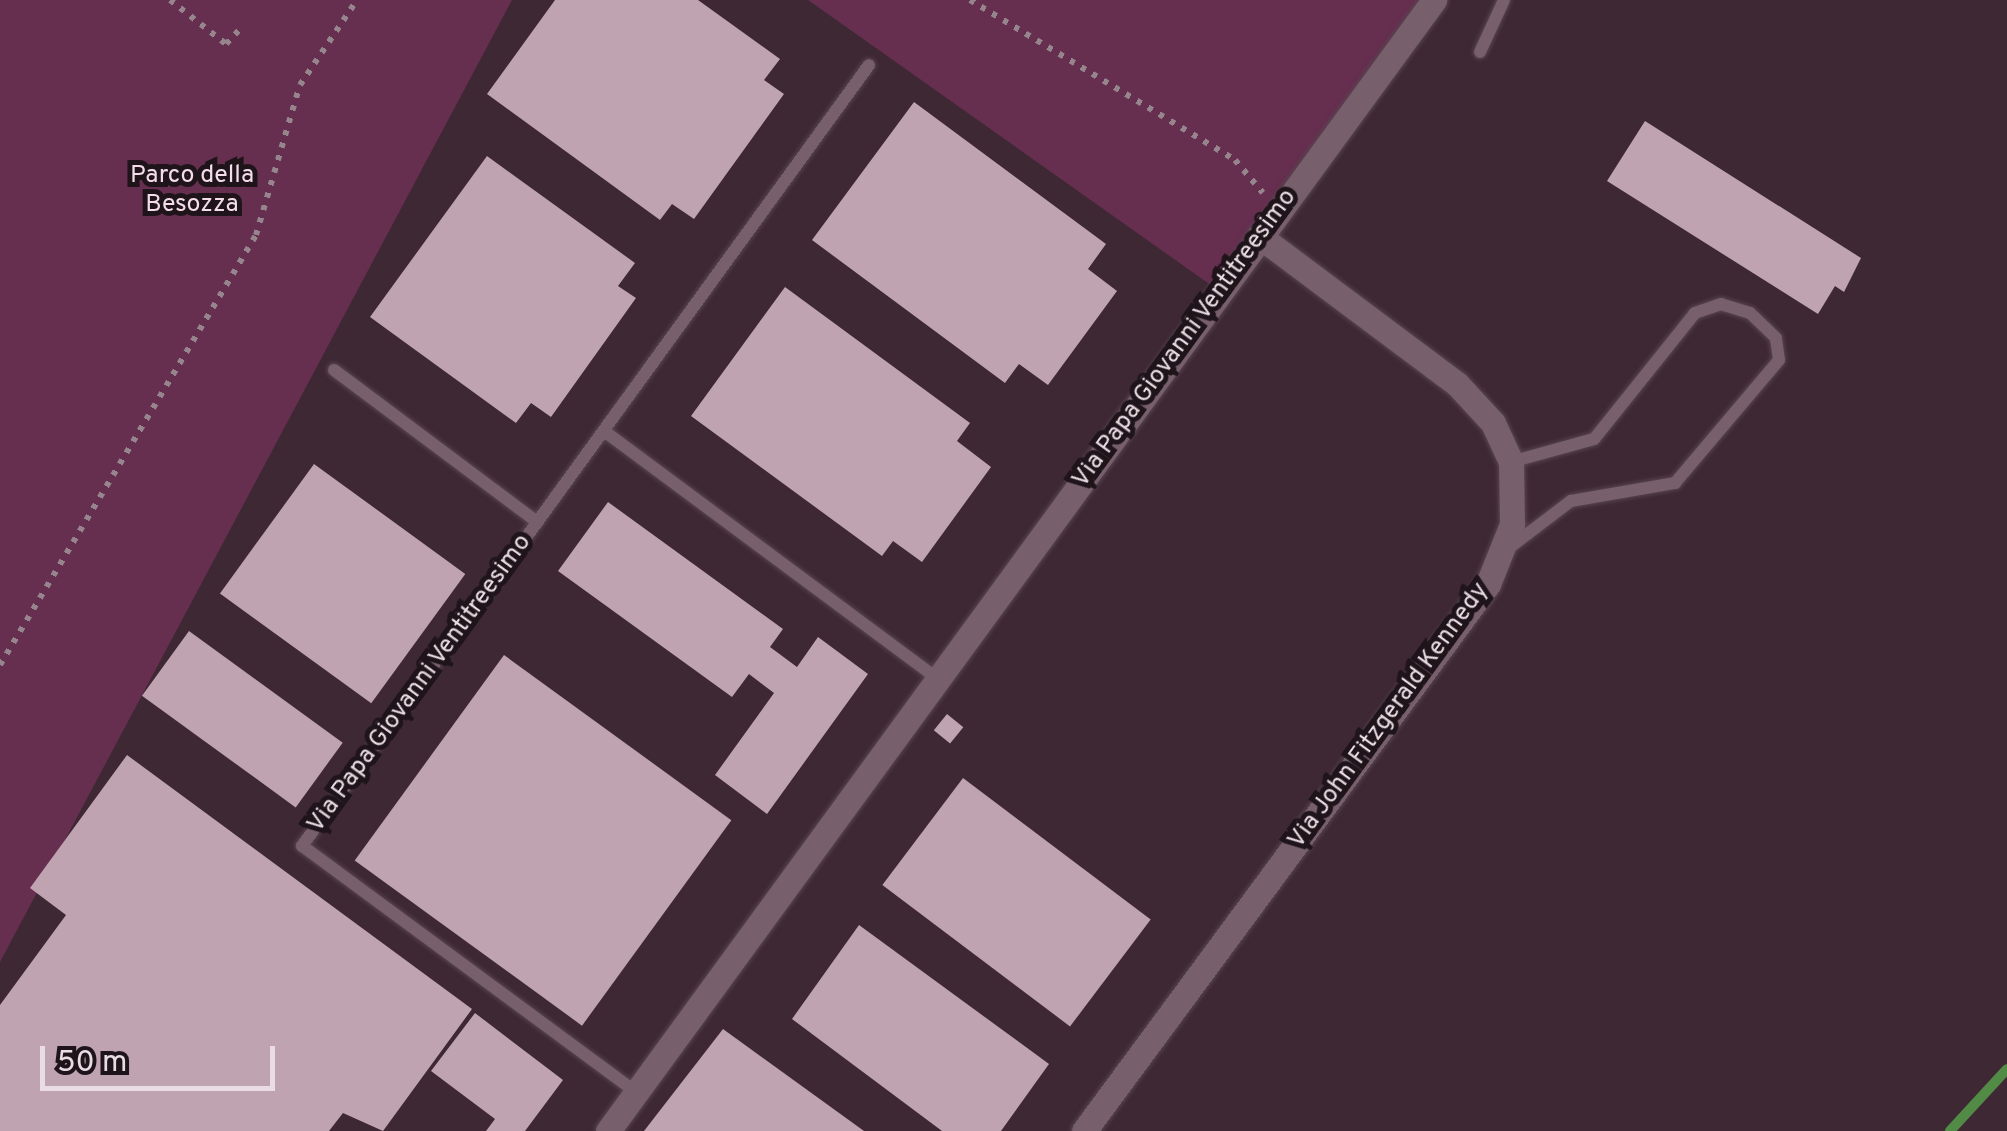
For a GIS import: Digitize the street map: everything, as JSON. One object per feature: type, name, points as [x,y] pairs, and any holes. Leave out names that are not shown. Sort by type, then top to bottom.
[{"type":"street","name":"Via Papa Giovanni Ventitreesimo","points":[[608,1131],[1434,0]]},
{"type":"street","points":[[1259,236],[1457,384],[1493,423],[1511,462],[1503,553]]},
{"type":"street","name":"Via John Fitzgerald Kennedy","points":[[1084,1131],[1503,553]]},
{"type":"lane","points":[[1480,52],[1504,0]]},
{"type":"lane","name":"Via Papa Giovanni Ventitreesimo","points":[[636,1092],[302,846],[869,66]]},
{"type":"lane","points":[[1503,553],[1571,501],[1675,484],[1779,360],[1776,338],[1750,313],[1721,304],[1695,312],[1594,439],[1511,462]]},
{"type":"lane","name":"Via Papa Giovanni Ventitreesimo","points":[[334,370],[538,522]]},
{"type":"lane","points":[[604,431],[937,678]]},
{"type":"path","points":[[170,0],[226,44],[242,27]]},
{"type":"path","points":[[0,665],[256,235],[300,85],[357,0]]},
{"type":"path","points":[[970,0],[1253,173]]},
{"type":"green space","name":"Parco della Besozza","points":[[0,0],[512,0],[0,962]]},
{"type":"green space","points":[[808,0],[1429,0],[1222,293]]},
{"type":"building","points":[[555,0],[698,0],[780,59],[764,80],[784,94],[694,219],[672,204],[660,220],[487,94]]},
{"type":"building","points":[[914,102],[1106,244],[1088,269],[1117,291],[1048,385],[1019,364],[1005,383],[812,240]]},
{"type":"building","points":[[1645,121],[1861,258],[1844,292],[1835,286],[1818,314],[1607,181]]},
{"type":"building","points":[[487,156],[635,263],[618,286],[636,298],[551,417],[531,403],[516,423],[370,317]]},
{"type":"building","points":[[785,287],[970,423],[957,441],[991,467],[922,562],[893,541],[882,556],[691,416]]},
{"type":"building","points":[[314,464],[465,574],[371,703],[220,593]]},
{"type":"building","points":[[608,502],[783,629],[770,647],[797,667],[818,637],[868,674],[767,814],[715,775],[774,693],[749,674],[732,697],[558,571]]},
{"type":"building","points":[[189,631],[343,743],[296,807],[142,696]]},
{"type":"building","points":[[504,655],[731,820],[582,1026],[355,860]]},
{"type":"building","points":[[947,714],[963,727],[950,744],[934,730]]},
{"type":"building","points":[[127,755],[472,1009],[383,1131],[343,1113],[329,1131],[0,1131],[0,1005],[66,915],[30,888]]},
{"type":"building","points":[[963,778],[1151,919],[1070,1026],[882,885]]},
{"type":"building","points":[[859,925],[1049,1064],[1001,1131],[942,1131],[792,1019]]},
{"type":"building","points":[[475,1013],[563,1080],[525,1131],[486,1131],[495,1119],[431,1071]]},
{"type":"building","points":[[723,1029],[864,1131],[644,1131]]},
{"type":"waterway","points":[[1950,1131],[2007,1069]]}]
